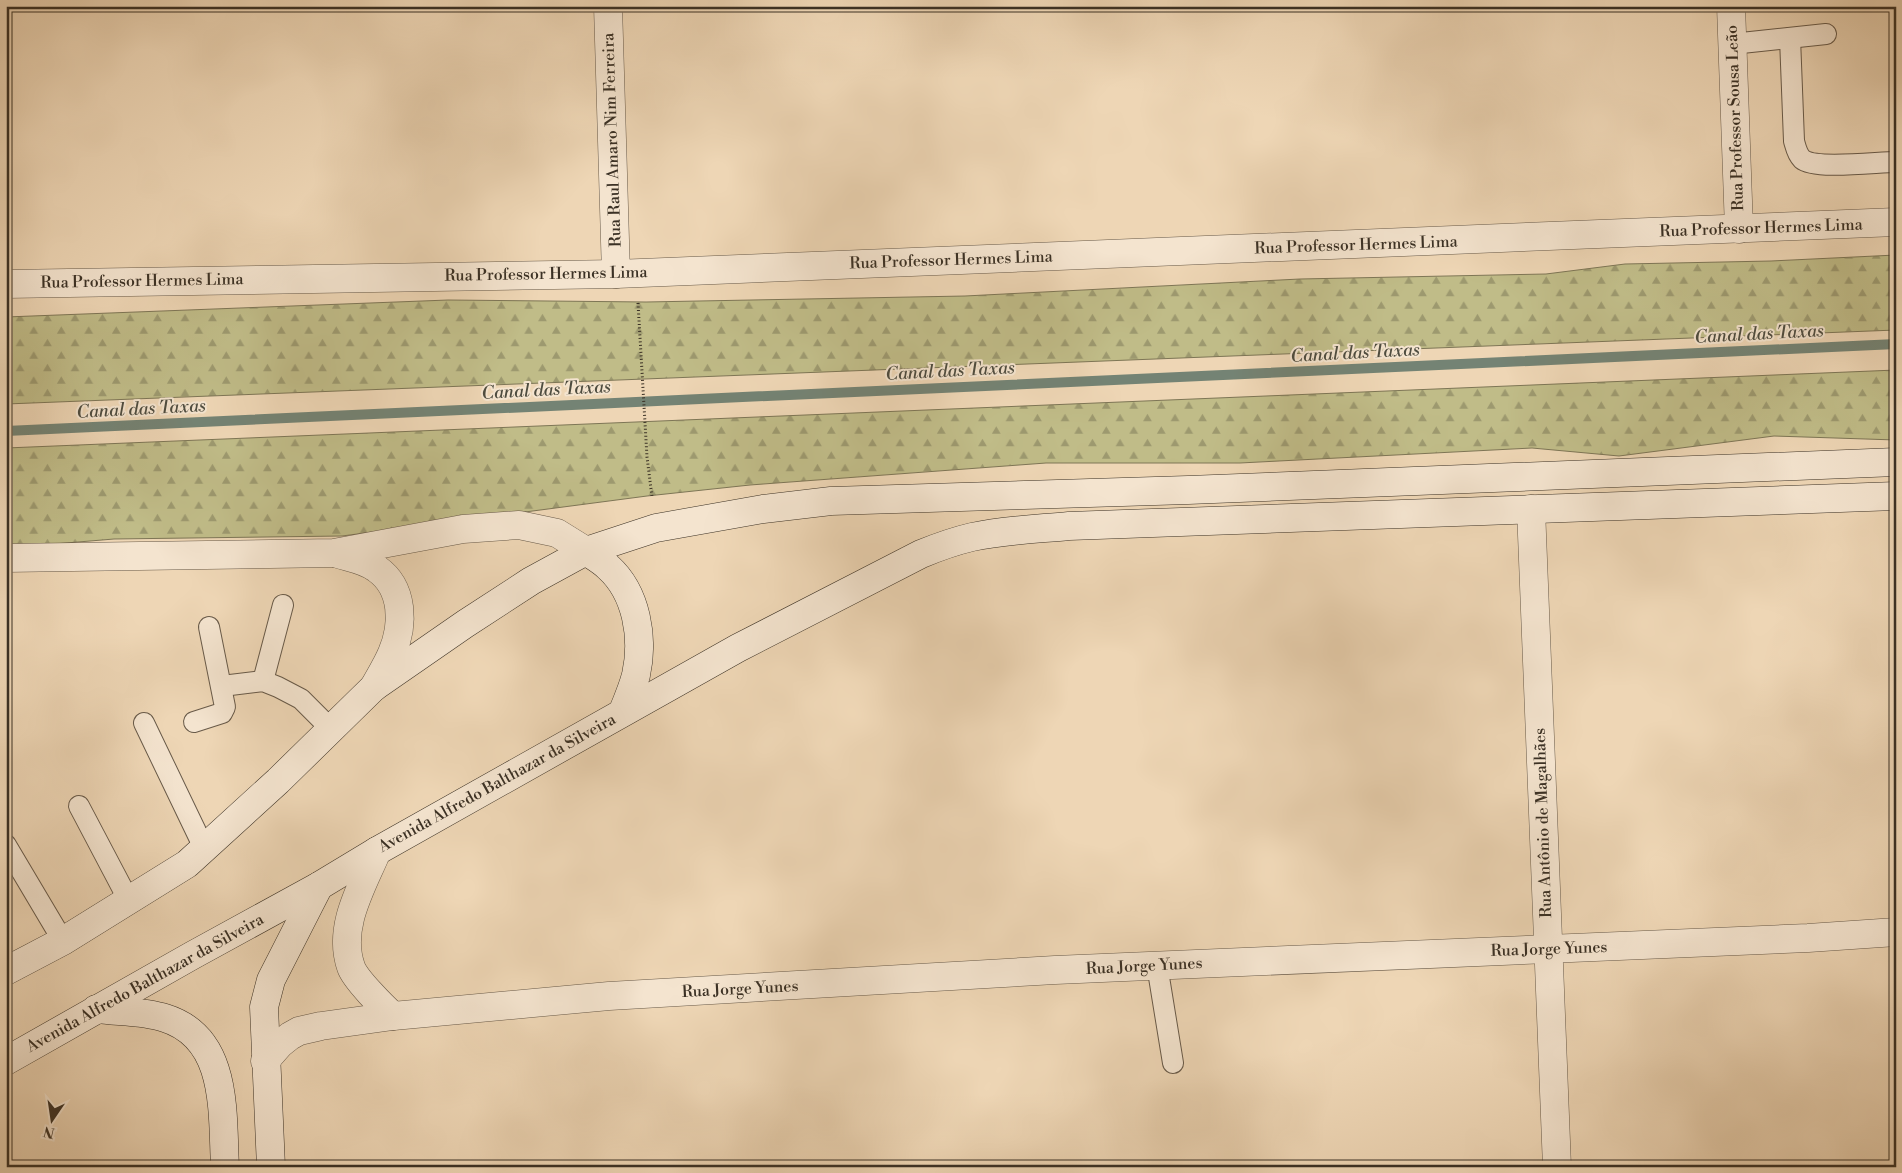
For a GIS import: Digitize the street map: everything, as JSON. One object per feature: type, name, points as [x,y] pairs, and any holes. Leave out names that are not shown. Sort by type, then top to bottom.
[{"type":"street","name":"Rua Raul Amaro Nim Ferreira","points":[[608,6],[626,273]]},
{"type":"street","name":"Rua Professor Sousa Leão","points":[[1731,6],[1739,229]]},
{"type":"street","name":"Rua Professor Hermes Lima","points":[[6,284],[626,273],[1896,222]]},
{"type":"street","points":[[6,971],[62,941],[171,876],[187,864],[374,687],[531,580],[586,551],[656,528],[763,509],[831,501],[1188,490],[1896,462]]},
{"type":"street","points":[[1531,509],[1896,496]]},
{"type":"street","name":"Avenida Alfredo Balthazar da Silveira","points":[[6,1061],[738,648],[942,545],[1001,532],[1069,526],[1531,509]]},
{"type":"street","name":"Rua Antônio de Magalhães","points":[[1531,509],[1557,1167]]},
{"type":"street","points":[[6,558],[334,553],[464,529],[520,525],[557,533],[609,568],[622,585],[632,603],[638,631],[640,653],[636,676],[624,711]]},
{"type":"street","points":[[334,553],[361,560],[377,568],[390,581],[400,602],[399,629],[392,652],[374,687]]},
{"type":"street","points":[[377,850],[347,928],[347,950],[351,969],[379,1004],[393,1016]]},
{"type":"street","points":[[271,1167],[264,1007],[271,980],[319,886]]},
{"type":"street","name":"Rua Jorge Yunes","points":[[265,1062],[280,1044],[299,1031],[320,1026],[393,1016],[609,996],[1157,965],[1808,938],[1896,932]]},
{"type":"street","points":[[96,1009],[165,1018],[190,1030],[203,1044],[214,1063],[221,1089],[225,1167]]},
{"type":"lane","points":[[1732,44],[1826,34]]},
{"type":"lane","points":[[1790,38],[1794,141],[1797,152],[1802,159],[1812,164],[1824,165],[1896,162]]},
{"type":"lane","points":[[263,681],[283,605]]},
{"type":"lane","points":[[194,722],[222,713],[224,710],[225,702],[209,627]]},
{"type":"lane","points":[[222,686],[263,681],[291,692],[301,699],[331,729]]},
{"type":"lane","points":[[144,723],[204,848]]},
{"type":"lane","points":[[79,806],[129,901]]},
{"type":"lane","points":[[6,845],[62,941]]},
{"type":"lane","points":[[1157,965],[1173,1063]]},
{"type":"path","points":[[626,273],[641,344],[647,457],[656,528]]},
{"type":"green space","points":[[1896,255],[1896,330],[6,404],[6,317],[448,300],[646,302],[965,296],[1300,279],[1546,274],[1625,264],[1771,261]]},
{"type":"green space","points":[[1896,370],[1896,440],[1774,436],[1619,456],[1532,448],[1240,463],[1046,463],[750,485],[647,496],[342,536],[114,539],[6,548],[6,448]]},
{"type":"waterway","name":"Canal das Taxas","points":[[6,431],[1896,344]]}]
